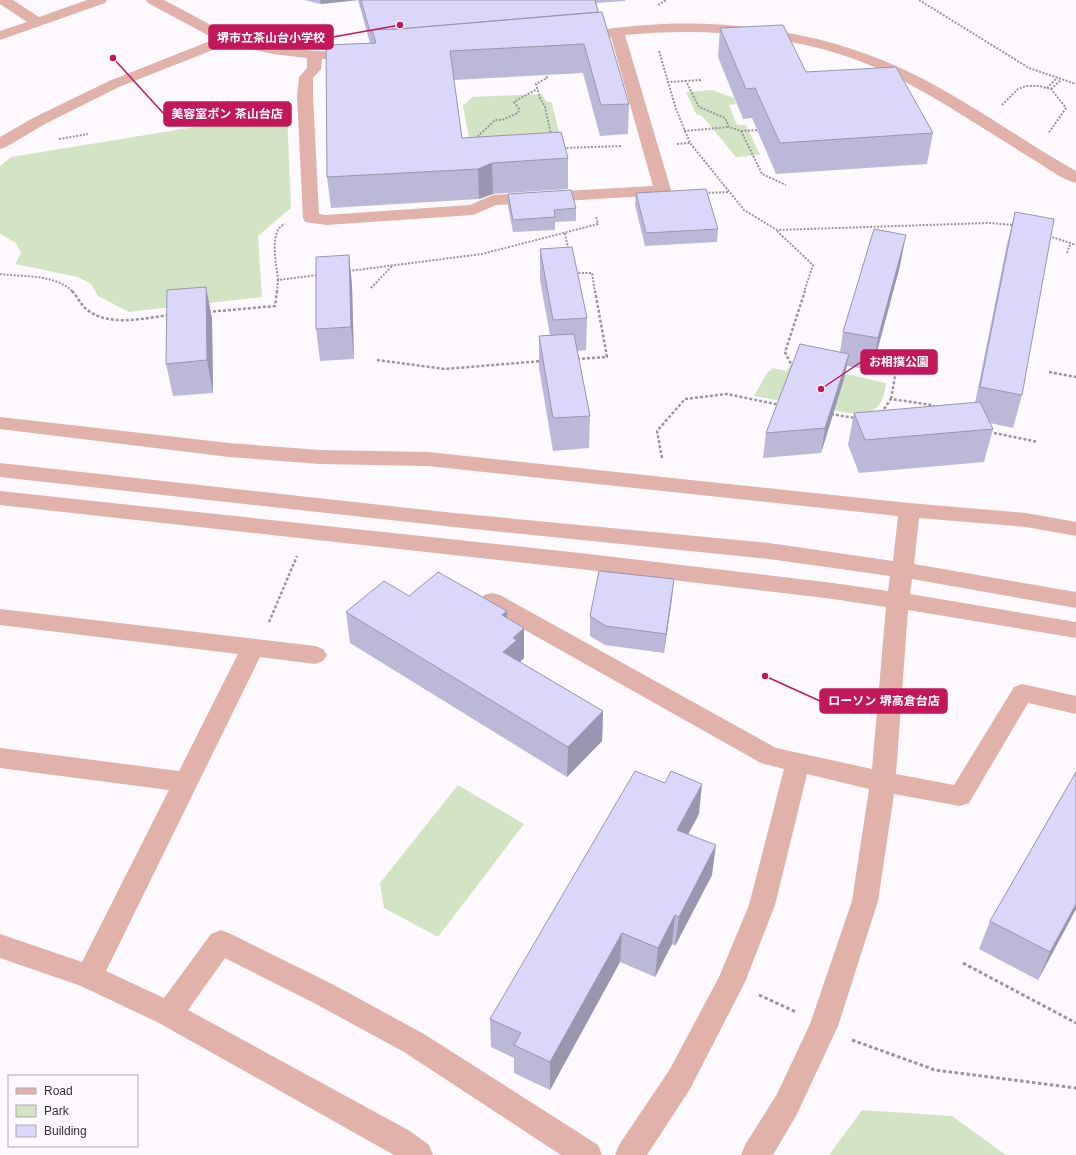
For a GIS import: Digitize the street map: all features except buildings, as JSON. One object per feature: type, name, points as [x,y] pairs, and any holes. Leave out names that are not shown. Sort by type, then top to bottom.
[{"type":"street","points":[[3,0],[37,22]]},
{"type":"street","points":[[0,36],[100,0]]},
{"type":"street","points":[[153,0],[227,39],[273,50],[315,55],[366,55]]},
{"type":"street","points":[[562,37],[676,28],[759,33],[819,44],[868,60],[900,73],[933,90],[1076,178]]},
{"type":"street","points":[[315,55],[314,69],[306,78],[305,96],[311,218],[326,220],[473,210],[493,200],[663,190],[617,32]]},
{"type":"street","points":[[0,144],[39,121],[114,84],[227,39]]},
{"type":"street","points":[[0,423],[229,450],[320,457],[428,459],[909,510],[1026,520],[1076,529]]},
{"type":"street","points":[[0,470],[454,520],[769,551],[902,570],[1076,600]]},
{"type":"street","points":[[0,498],[580,561],[898,600],[1076,630]]},
{"type":"street","points":[[756,1155],[787,1104],[824,1026],[865,901],[883,782],[895,620],[905,552],[909,510]]},
{"type":"street","points":[[492,601],[770,756],[883,782],[960,796],[1022,693],[1076,705]]},
{"type":"street","points":[[0,617],[315,655]]},
{"type":"street","points":[[90,976],[253,647]]},
{"type":"street","points":[[0,758],[186,782]]},
{"type":"street","points":[[630,1155],[680,1079],[731,982],[762,905],[798,762]]},
{"type":"street","points":[[169,1014],[220,942],[324,994],[414,1043],[587,1155]]},
{"type":"street","points":[[0,946],[90,976],[169,1014],[399,1141],[418,1155]]},
{"type":"path","points":[[919,0],[1029,68],[1076,84]]},
{"type":"path","points":[[657,45],[667,82],[684,131],[690,143],[744,210],[777,230],[813,264],[785,352],[793,367],[790,374]]},
{"type":"path","points":[[545,70],[547,78],[536,84],[540,98],[545,106],[553,141]]},
{"type":"path","points":[[1047,88],[1057,78]]},
{"type":"path","points":[[667,82],[701,80]]},
{"type":"path","points":[[1051,89],[1061,80]]},
{"type":"path","points":[[686,81],[699,107],[725,118],[729,127]]},
{"type":"path","points":[[999,107],[1018,89],[1026,86],[1051,89],[1066,108],[1047,136]]},
{"type":"path","points":[[476,144],[474,139],[495,120],[502,120],[518,113],[519,109],[514,102],[537,89]]},
{"type":"path","points":[[684,131],[729,127],[741,132],[760,130]]},
{"type":"path","points":[[741,132],[762,174],[786,185]]},
{"type":"path","points":[[562,148],[690,143]]},
{"type":"path","points":[[663,190],[676,194],[729,192]]},
{"type":"path","points":[[347,271],[482,254],[598,224],[591,195]]},
{"type":"path","points":[[206,312],[275,306],[278,280],[274,237],[282,225],[311,218]]},
{"type":"path","points":[[777,230],[988,223],[1017,226]]},
{"type":"path","points":[[565,233],[569,252]]},
{"type":"path","points":[[1044,234],[1076,245]]},
{"type":"path","points":[[1067,253],[1070,244]]},
{"type":"path","points":[[371,288],[393,266]]},
{"type":"path","points":[[573,273],[592,273],[607,357],[575,359]]},
{"type":"path","points":[[0,274],[60,283],[71,288],[85,308],[96,315],[113,320],[175,315]]},
{"type":"path","points":[[278,280],[324,274]]},
{"type":"path","points":[[377,360],[445,368],[544,361]]},
{"type":"path","points":[[876,414],[882,413],[891,399],[897,365]]},
{"type":"path","points":[[1048,372],[1076,377]]},
{"type":"path","points":[[668,485],[657,431],[685,399],[727,394],[787,406]]},
{"type":"path","points":[[891,399],[932,405],[939,409]]},
{"type":"path","points":[[824,413],[860,418]]},
{"type":"path","points":[[986,431],[1038,442]]},
{"type":"path","points":[[253,647],[264,633],[299,550]]},
{"type":"path","points":[[963,963],[1076,1023]]},
{"type":"path","points":[[731,982],[802,1015]]},
{"type":"path","points":[[852,1040],[935,1070],[1076,1088]]},
{"type":"green space","points":[[712,90],[734,98],[736,104],[729,105],[737,125],[746,125],[760,155],[736,157],[702,116],[696,114],[686,92]]},
{"type":"green space","points":[[542,94],[546,101],[552,103],[563,150],[472,154],[463,106],[472,97]]},
{"type":"green space","points":[[287,112],[291,208],[258,236],[262,297],[129,312],[98,296],[91,284],[78,277],[15,264],[21,253],[16,243],[0,234],[0,166],[11,157]]},
{"type":"green space","points":[[793,362],[886,383],[885,392],[880,405],[871,411],[864,413],[848,413],[754,396],[767,373],[773,368],[786,371]]},
{"type":"green space","points":[[458,785],[524,824],[438,937],[384,908],[380,883]]},
{"type":"green space","points":[[862,1110],[952,1116],[1006,1155],[829,1155]]},
{"type":"place","name":"堺市立茶山台小学校","points":[[400,25]]},
{"type":"place","name":"美容室ボン 茶山台店","points":[[113,58]]},
{"type":"place","name":"お相撲公園","points":[[821,389]]},
{"type":"place","name":"ローソン 堺高倉台店","points":[[765,676]]}]
